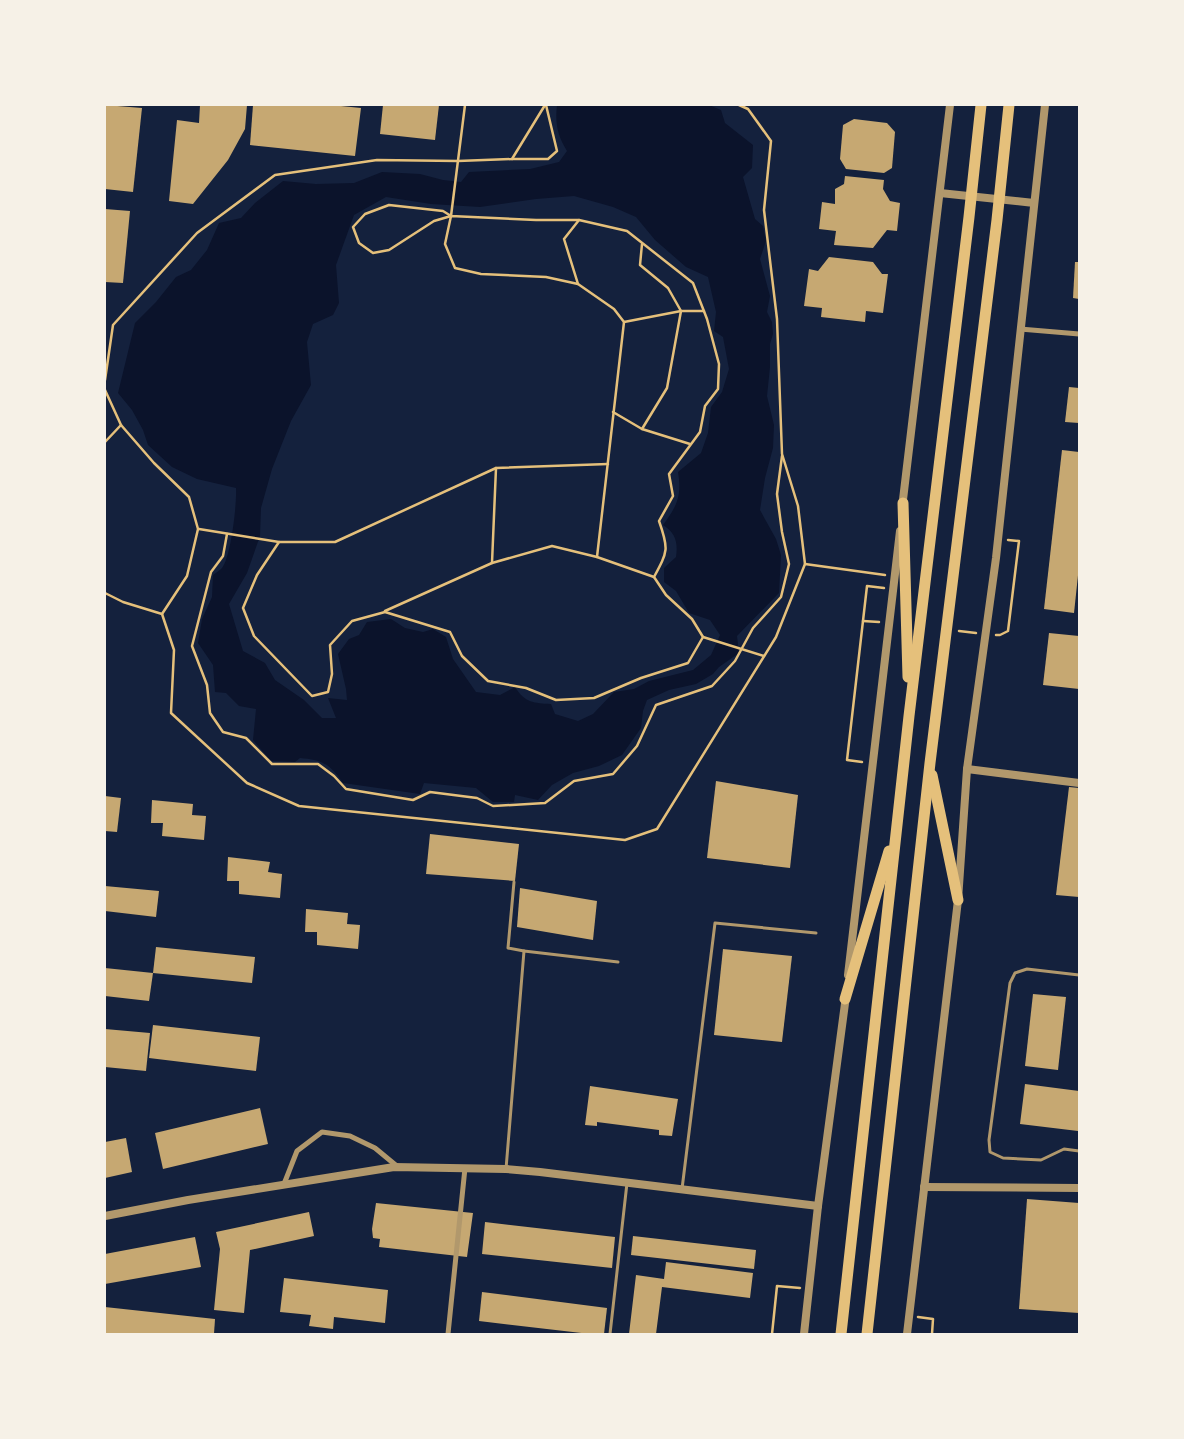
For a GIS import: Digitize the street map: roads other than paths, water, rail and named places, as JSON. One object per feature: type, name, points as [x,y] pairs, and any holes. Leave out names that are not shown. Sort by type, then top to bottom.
[{"type":"highway","points":[[841,1334],[909,716],[981,105]]},
{"type":"highway","points":[[867,1334],[930,763],[997,220],[1009,105]]},
{"type":"highway","points":[[903,503],[909,716]]},
{"type":"highway","points":[[930,763],[958,900]]},
{"type":"highway","points":[[845,999],[897,823]]},
{"type":"street","points":[[804,1334],[950,105]]},
{"type":"street","points":[[907,1334],[958,900],[967,769],[996,558],[1045,105]]},
{"type":"street","points":[[940,193],[1034,203]]},
{"type":"street","points":[[1020,329],[1079,334]]},
{"type":"street","points":[[967,769],[1079,783]]},
{"type":"street","points":[[284,1184],[297,1151],[322,1132],[350,1136],[375,1148],[399,1167]]},
{"type":"street","points":[[105,1216],[284,1184],[399,1167],[506,1169],[818,1206]]},
{"type":"street","points":[[448,1334],[465,1168]]},
{"type":"street","points":[[924,1187],[1079,1188]]},
{"type":"lane","points":[[514,882],[508,948],[618,962]]},
{"type":"lane","points":[[682,1190],[715,923],[816,933]]},
{"type":"lane","points":[[506,1169],[524,951]]},
{"type":"lane","points":[[1079,976],[1027,970],[1015,973],[1010,983],[989,1140],[990,1152],[1003,1158],[1041,1160],[1064,1149],[1079,1151]]},
{"type":"lane","points":[[610,1334],[628,1183]]},
{"type":"water","points":[[557,105],[709,105],[721,110],[725,123],[753,145],[752,168],[743,177],[755,219],[763,226],[766,241],[760,259],[770,296],[767,312],[772,322],[773,334],[770,344],[767,396],[774,425],[773,448],[765,478],[760,510],[776,539],[781,555],[779,593],[737,636],[739,653],[719,667],[713,674],[696,684],[669,690],[647,700],[643,711],[641,728],[622,755],[599,766],[573,773],[552,785],[538,800],[515,795],[514,802],[493,802],[476,788],[424,783],[420,794],[343,783],[330,767],[315,760],[300,758],[295,762],[271,761],[253,740],[256,709],[239,706],[226,693],[215,692],[213,665],[198,643],[202,619],[212,597],[213,575],[222,568],[231,542],[236,505],[236,488],[197,479],[172,467],[148,445],[143,430],[132,410],[118,393],[135,323],[156,302],[176,277],[191,270],[207,250],[219,223],[241,218],[255,203],[283,181],[316,184],[354,183],[382,172],[420,174],[461,182],[469,172],[530,169],[559,162],[567,151],[559,134]],"holes":[[[574,196],[613,207],[636,217],[655,240],[686,267],[708,277],[716,312],[714,331],[723,337],[729,369],[722,392],[711,407],[708,433],[701,453],[678,472],[679,494],[672,512],[663,525],[671,531],[677,547],[676,557],[664,568],[664,582],[676,591],[689,613],[710,620],[720,635],[711,655],[693,670],[649,681],[634,689],[614,692],[593,714],[578,721],[555,714],[551,704],[526,699],[515,687],[500,695],[476,692],[453,659],[446,637],[433,629],[423,632],[405,628],[391,619],[367,622],[359,635],[349,639],[338,654],[347,700],[328,698],[336,718],[322,718],[304,700],[275,680],[265,663],[243,651],[229,604],[247,573],[260,536],[261,508],[272,469],[291,421],[311,385],[307,342],[313,324],[333,315],[339,303],[336,265],[354,215],[386,197],[431,204],[480,207]]]}]
